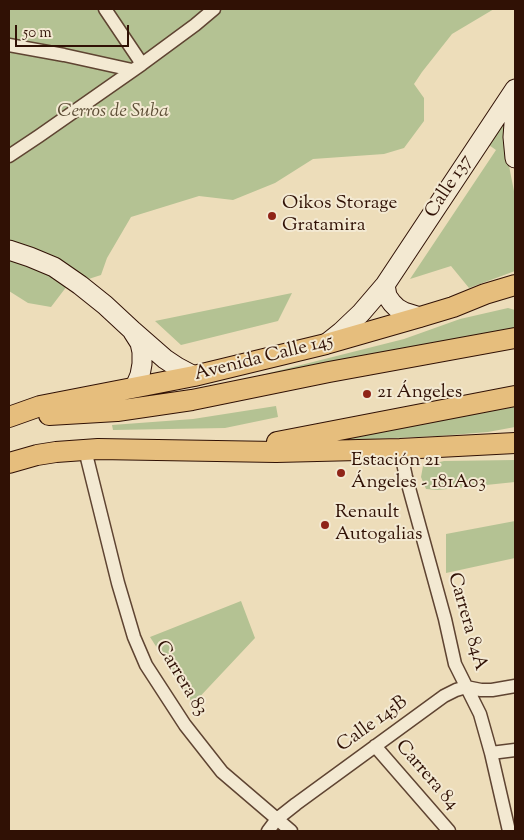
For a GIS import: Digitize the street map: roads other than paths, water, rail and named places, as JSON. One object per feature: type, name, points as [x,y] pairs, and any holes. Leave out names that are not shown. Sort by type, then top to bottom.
[{"type":"main road","name":"Avenida Calle 145","points":[[9,418],[40,406],[194,376],[326,344],[453,307],[485,294],[515,285]]},
{"type":"main road","points":[[453,307],[483,298],[504,296],[515,299]]},
{"type":"main road","name":"Avenida Calle 145","points":[[9,418],[117,411],[192,400],[329,372],[515,338]]},
{"type":"main road","points":[[225,450],[274,443],[515,396]]},
{"type":"main road","points":[[9,463],[37,455],[85,450],[276,452],[400,449],[511,442]]},
{"type":"street","points":[[105,9],[137,67]]},
{"type":"street","points":[[9,156],[137,67],[214,9]]},
{"type":"street","points":[[9,44],[137,67]]},
{"type":"street","name":"Calle 137","points":[[326,344],[361,313],[385,285],[515,89]]},
{"type":"street","points":[[515,110],[513,137],[515,158]]},
{"type":"street","points":[[9,250],[30,256],[54,267],[105,305],[177,367],[194,376]]},
{"type":"street","points":[[385,285],[387,296],[397,308],[420,317]]},
{"type":"street","points":[[133,331],[140,343],[142,352],[141,369],[135,387]]},
{"type":"street","name":"Carrera 84A","points":[[400,449],[455,664],[480,714],[510,824]]},
{"type":"street","name":"Carrera 83","points":[[85,450],[118,583],[134,637],[146,666],[185,725],[222,772],[291,831]]},
{"type":"street","name":"Calle 145B","points":[[268,831],[277,819],[444,696],[466,687],[492,690],[515,686]]},
{"type":"street","name":"Carrera 84","points":[[375,746],[448,831]]},
{"type":"street","points":[[491,753],[515,750]]},
{"type":"place","name":"Oikos Storage Gratamira","points":[[272,216]]},
{"type":"place","name":"21 Ángeles","points":[[367,394]]},
{"type":"place","name":"Estación 21 Ángeles - 181A03","points":[[341,473]]},
{"type":"place","name":"Renault Autogalias","points":[[325,525]]},
{"type":"park label","name":"Cerros de Suba","points":[[113,113]]}]
